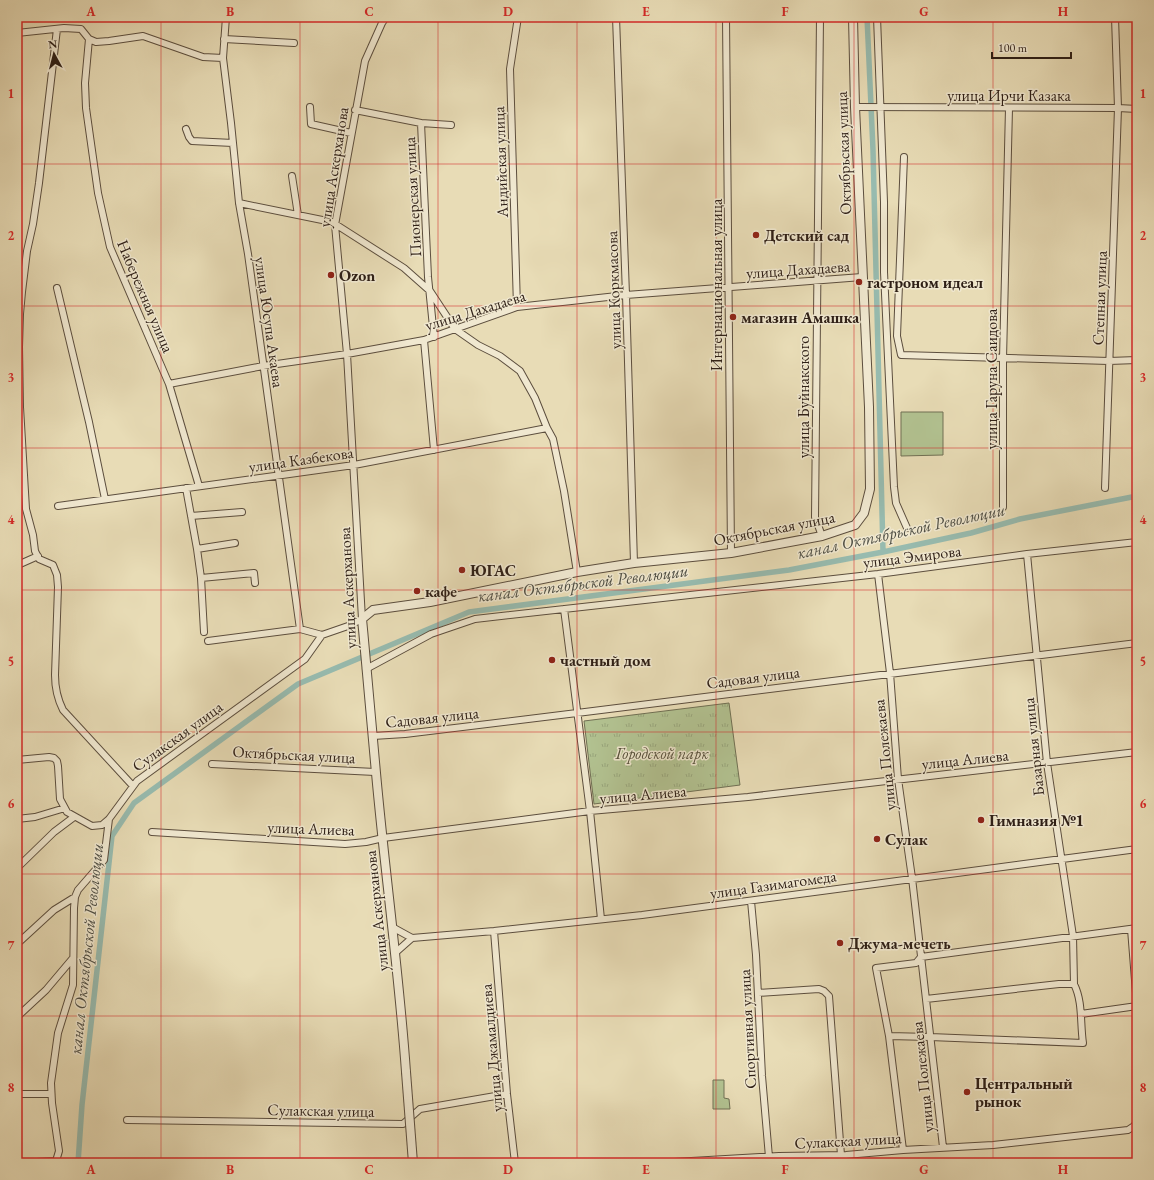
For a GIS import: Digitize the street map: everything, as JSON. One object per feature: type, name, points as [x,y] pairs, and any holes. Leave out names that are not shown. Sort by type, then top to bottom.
[{"type":"street","name":"улица Юсупа Акаева","points":[[226,17],[223,58],[239,203],[248,254],[300,629]]},
{"type":"street","name":"улица Аскерханова","points":[[386,17],[365,61],[335,225],[347,354],[362,619],[375,772],[394,953],[401,1003],[413,1163]]},
{"type":"street","name":"Андийская улица","points":[[517,307],[510,69],[518,17]]},
{"type":"street","name":"улица Коркмасова","points":[[616,17],[634,563]]},
{"type":"street","name":"Интернациональная улица","points":[[726,17],[731,553]]},
{"type":"street","name":"улица Буйнакского","points":[[820,17],[815,517],[822,536]]},
{"type":"street","name":"Октябрьская улица","points":[[362,619],[373,610],[438,601],[577,572],[634,563],[731,553],[822,536],[855,525],[864,512],[870,489],[869,407],[855,107],[853,17]]},
{"type":"street","points":[[876,17],[884,202],[884,272],[894,488],[896,503],[907,528]]},
{"type":"street","name":"Степная улица","points":[[1105,488],[1118,108],[1115,17]]},
{"type":"street","points":[[57,29],[39,184],[27,251],[20,314],[20,407],[26,509],[33,535],[35,551],[39,559],[53,565],[57,575],[58,587],[55,675],[58,700],[63,710],[133,786]]},
{"type":"street","points":[[17,33],[57,29],[81,29],[89,39],[96,42],[143,36],[203,57],[223,58]]},
{"type":"street","name":"Набережная улица","points":[[89,39],[85,83],[86,108],[98,193],[110,247],[169,384],[199,486]]},
{"type":"street","points":[[224,39],[294,43]]},
{"type":"street","points":[[310,107],[311,124],[351,133]]},
{"type":"street","name":"улица Ирчи Казака","points":[[855,107],[1137,109]]},
{"type":"street","name":"улица Гаруна Саидова","points":[[1003,507],[1003,359],[1009,108]]},
{"type":"street","name":"Пионерская улица","points":[[355,110],[421,123],[430,291],[434,337]]},
{"type":"street","points":[[421,123],[451,125]]},
{"type":"street","points":[[186,128],[189,138],[192,141],[233,143]]},
{"type":"street","points":[[904,157],[897,336],[901,355],[1003,359],[1109,361],[1137,360]]},
{"type":"street","points":[[292,176],[298,215]]},
{"type":"street","points":[[239,203],[332,222],[404,268],[430,291],[455,329],[478,345],[500,356],[520,371],[535,398],[553,439],[558,456],[577,572]]},
{"type":"street","name":"улица Дахадаева","points":[[169,384],[263,366],[347,354],[424,340],[517,307],[626,295],[862,277]]},
{"type":"street","points":[[56,288],[89,422],[105,499]]},
{"type":"street","points":[[424,340],[434,450]]},
{"type":"street","name":"улица Казбекова","points":[[58,506],[354,465],[547,428]]},
{"type":"street","points":[[186,488],[198,549],[204,632]]},
{"type":"street","points":[[191,516],[242,512]]},
{"type":"street","name":"улица Эмирова","points":[[366,666],[431,634],[475,619],[878,574],[1027,554],[1137,542]]},
{"type":"street","points":[[198,549],[235,543]]},
{"type":"street","name":"Базарная улица","points":[[930,1037],[1083,1043],[1081,1014],[1077,991],[1074,984],[1073,936],[1047,763],[1027,554]]},
{"type":"street","points":[[17,569],[20,564],[38,556]]},
{"type":"street","points":[[201,578],[254,573],[255,582]]},
{"type":"street","name":"улица Полежаева","points":[[878,574],[890,673],[898,779],[912,878],[943,1147]]},
{"type":"street","points":[[564,609],[590,811],[601,919]]},
{"type":"street","points":[[208,641],[300,629],[322,635],[348,626],[362,619]]},
{"type":"street","name":"Сулакская улица","points":[[109,819],[137,781],[305,659],[322,635]]},
{"type":"street","name":"Садовая улица","points":[[373,736],[405,734],[1137,643]]},
{"type":"street","name":"улица Алиева","points":[[152,832],[325,844],[345,844],[590,811],[748,797],[1137,752]]},
{"type":"street","points":[[17,760],[49,756],[54,758],[57,761],[60,799],[67,812],[92,826],[102,825],[109,819]]},
{"type":"street","name":"Октябрьская улица","points":[[212,764],[375,772]]},
{"type":"street","points":[[17,819],[35,817],[65,808]]},
{"type":"street","points":[[17,868],[54,832],[74,817]]},
{"type":"street","points":[[17,1163],[56,1161],[59,1152],[51,1094],[54,1056],[58,1033],[74,985],[73,958],[75,897],[78,890],[104,860],[109,819]]},
{"type":"street","name":"улица Газимагомеда","points":[[412,938],[642,915],[1137,849]]},
{"type":"street","points":[[17,944],[54,910],[75,897]]},
{"type":"street","name":"Спортивная улица","points":[[751,901],[756,955],[768,1157]]},
{"type":"street","points":[[392,927],[412,938],[394,953]]},
{"type":"street","points":[[903,1150],[889,1036],[876,968],[916,963],[921,957],[1134,928],[1137,1006],[1081,1014]]},
{"type":"street","name":"улица Джамалдиева","points":[[494,931],[507,1094],[515,1163]]},
{"type":"street","points":[[17,1017],[46,990],[73,958]]},
{"type":"street","points":[[926,999],[1059,984],[1074,984]]},
{"type":"street","points":[[758,992],[820,990],[824,991],[829,996],[842,1155]]},
{"type":"street","points":[[889,1036],[930,1037]]},
{"type":"street","points":[[17,1094],[51,1094]]},
{"type":"street","name":"Сулакская улица","points":[[127,1120],[403,1124],[420,1109],[507,1094]]},
{"type":"street","name":"Сулакская улица","points":[[657,1163],[842,1155],[943,1147],[993,1145],[1128,1130],[1135,1124]]},
{"type":"green space","points":[[901,412],[943,412],[943,455],[901,456]]},
{"type":"green space","name":"Городской парк","points":[[729,703],[740,785],[594,804],[584,721]]},
{"type":"green space","points":[[713,1080],[724,1080],[724,1098],[729,1099],[730,1109],[713,1109]]},
{"type":"waterway","points":[[867,17],[873,150],[883,552]]},
{"type":"waterway","name":"канал Октябрьской Революции","points":[[78,1163],[82,1105],[112,836],[134,803],[298,684],[469,612],[789,570],[883,552],[971,533],[1020,519],[1137,496]]},
{"type":"place","name":"Детский сад","points":[[756,235]]},
{"type":"place","name":"Ozon","points":[[331,275]]},
{"type":"place","name":"гастроном идеал","points":[[859,282]]},
{"type":"place","name":"магазин Амашка","points":[[733,317]]},
{"type":"place","name":"ЮГАС","points":[[462,570]]},
{"type":"place","name":"кафе","points":[[417,591]]},
{"type":"place","name":"частный дом","points":[[552,660]]},
{"type":"place","name":"Гимназия №1","points":[[981,820]]},
{"type":"place","name":"Сулак","points":[[877,839]]},
{"type":"place","name":"Джума-мечеть","points":[[840,943]]},
{"type":"place","name":"Центральный рынок","points":[[967,1092]]}]
